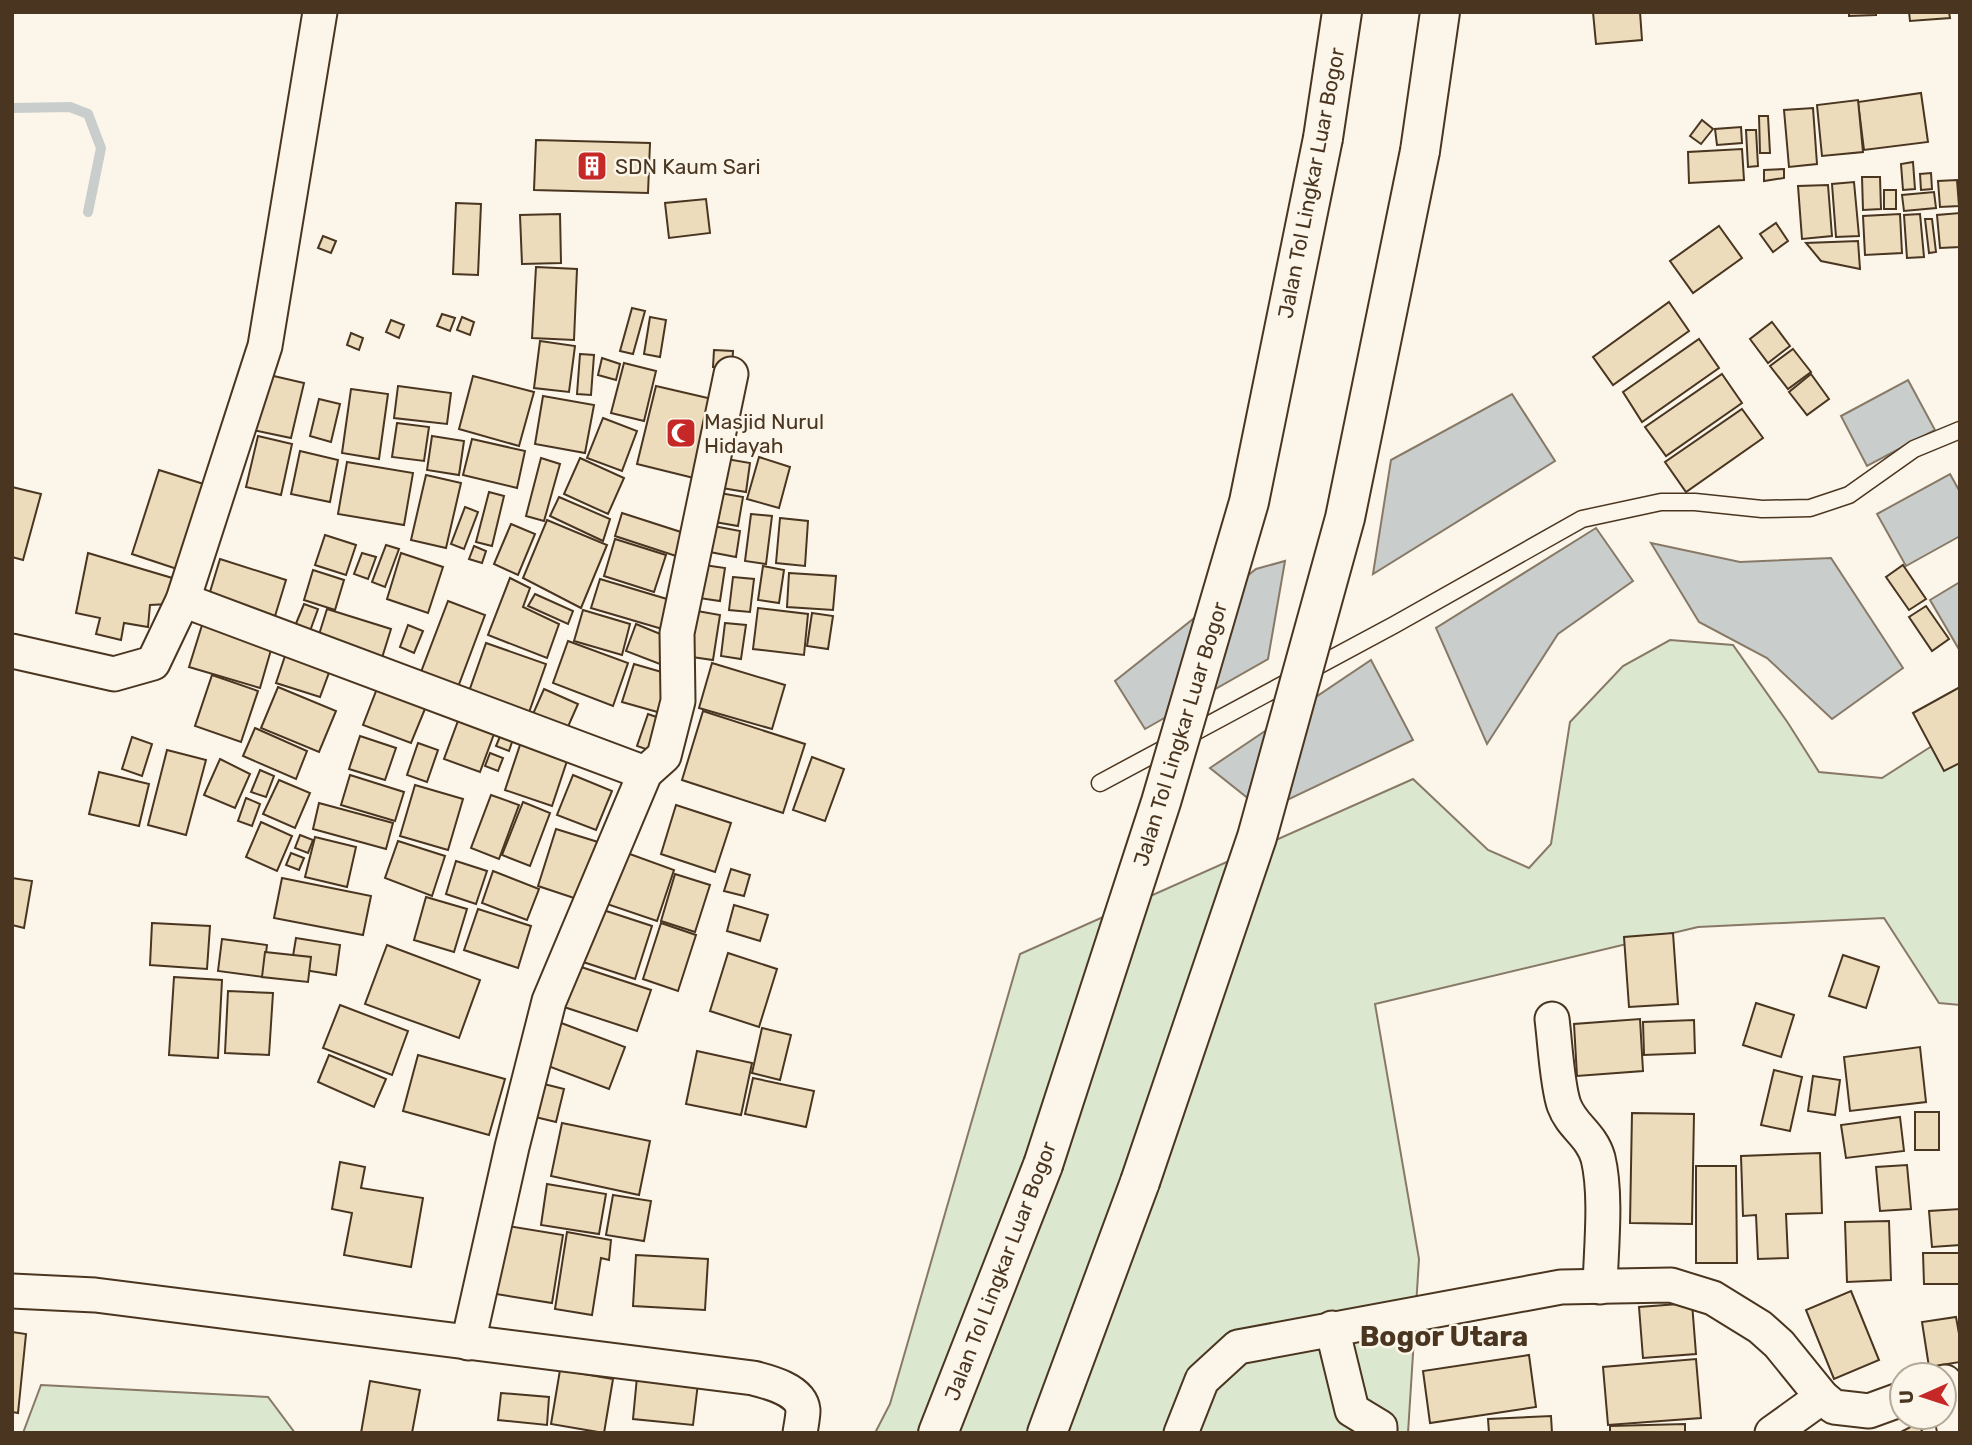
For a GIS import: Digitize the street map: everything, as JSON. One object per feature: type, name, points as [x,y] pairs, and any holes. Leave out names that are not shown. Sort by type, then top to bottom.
[{"type":"highway","name":"Jalan Tol Lingkar Luar Bogor","points":[[938,1433],[1043,1165],[1161,802],[1249,502],[1323,138],[1342,12]]},
{"type":"highway","points":[[1046,1433],[1140,1182],[1257,837],[1345,518],[1420,151],[1440,12]]},
{"type":"street","points":[[12,651],[114,674],[153,663],[183,600],[265,346],[320,12]]},
{"type":"street","points":[[468,1343],[548,1001],[645,773],[664,756],[678,701],[677,633],[731,374]]},
{"type":"street","points":[[183,600],[645,773]]},
{"type":"street","points":[[1552,1019],[1563,1103],[1571,1118],[1593,1144],[1599,1163],[1602,1233],[1600,1287]]},
{"type":"street","points":[[1181,1433],[1202,1380],[1238,1347],[1561,1287],[1671,1285],[1713,1298],[1760,1326],[1833,1406],[1869,1411],[1888,1404]]},
{"type":"street","points":[[12,1291],[95,1294],[768,1382],[796,1397],[803,1409],[800,1433]]},
{"type":"street","points":[[1332,1328],[1352,1410],[1380,1427],[1380,1433]]},
{"type":"street","points":[[1772,1433],[1822,1397]]},
{"type":"lane","points":[[1100,783],[1394,625],[1581,519],[1661,502],[1695,502],[1762,509],[1810,508],[1849,495],[1914,449],[1960,430]]},
{"type":"green space","points":[[1670,640],[1733,645],[1819,772],[1882,778],[1960,728],[1960,1005],[1939,1003],[1884,918],[1698,927],[1375,1004],[1419,1259],[1408,1433],[875,1433],[890,1404],[1020,954],[1413,779],[1488,850],[1529,868],[1551,844],[1570,722],[1623,666]]},
{"type":"green space","points":[[41,1385],[268,1397],[295,1433],[23,1433]]},
{"type":"shaded area","points":[[1908,380],[1935,430],[1867,466],[1841,416]]},
{"type":"shaded area","points":[[1512,394],[1555,461],[1373,574],[1391,460]]},
{"type":"shaded area","points":[[1950,474],[1960,492],[1960,536],[1906,566],[1877,514]]},
{"type":"shaded area","points":[[1596,528],[1633,581],[1558,634],[1487,744],[1436,628]]},
{"type":"shaded area","points":[[1651,543],[1740,562],[1831,558],[1903,668],[1832,719],[1767,658],[1699,622]]},
{"type":"shaded area","points":[[1285,561],[1268,659],[1145,729],[1115,681],[1256,569]]},
{"type":"shaded area","points":[[1960,582],[1960,651],[1930,600]]},
{"type":"shaded area","points":[[1371,660],[1413,740],[1264,811],[1210,768]]},
{"type":"building","points":[[1593,12],[1640,12],[1642,40],[1596,44]]},
{"type":"building","points":[[1849,12],[1876,12],[1876,15],[1849,16]]},
{"type":"building","points":[[1909,12],[1949,12],[1950,18],[1910,21]]},
{"type":"building","points":[[1921,93],[1928,142],[1864,150],[1858,102]]},
{"type":"building","points":[[1858,100],[1863,152],[1822,156],[1817,105]]},
{"type":"building","points":[[1813,108],[1817,164],[1789,167],[1784,110]]},
{"type":"building","points":[[1759,116],[1768,116],[1770,153],[1760,153]]},
{"type":"building","points":[[1702,120],[1713,129],[1701,144],[1690,136]]},
{"type":"building","points":[[1741,127],[1742,143],[1717,145],[1715,129]]},
{"type":"building","points":[[1746,130],[1756,130],[1758,166],[1748,167]]},
{"type":"building","name":"SDN Kaum Sari","points":[[536,140],[650,143],[648,193],[534,190]]},
{"type":"building","points":[[1742,149],[1744,180],[1689,183],[1688,152]]},
{"type":"building","points":[[1913,162],[1915,189],[1903,190],[1901,164]]},
{"type":"building","points":[[1784,169],[1784,178],[1764,181],[1764,170]]},
{"type":"building","points":[[1931,173],[1932,189],[1921,190],[1920,174]]},
{"type":"building","points":[[1862,177],[1880,177],[1881,209],[1863,210]]},
{"type":"building","points":[[1957,180],[1959,206],[1940,207],[1938,181]]},
{"type":"building","points":[[1854,182],[1859,236],[1836,237],[1832,184]]},
{"type":"building","points":[[1828,185],[1832,236],[1802,239],[1798,186]]},
{"type":"building","points":[[1884,190],[1896,190],[1896,209],[1884,209]]},
{"type":"building","points":[[1934,192],[1936,208],[1904,211],[1902,195]]},
{"type":"building","points":[[706,199],[710,233],[669,238],[665,203]]},
{"type":"building","points":[[456,203],[481,204],[478,275],[453,274]]},
{"type":"building","points":[[1960,213],[1960,247],[1940,248],[1937,215]]},
{"type":"building","points":[[560,214],[561,263],[522,264],[520,215]]},
{"type":"building","points":[[1900,214],[1902,253],[1865,255],[1863,216]]},
{"type":"building","points":[[1920,214],[1924,257],[1907,258],[1904,215]]},
{"type":"building","points":[[1925,219],[1932,219],[1936,252],[1929,253]]},
{"type":"building","points":[[1776,223],[1788,241],[1773,252],[1760,234]]},
{"type":"building","points":[[1719,226],[1742,258],[1693,293],[1670,261]]},
{"type":"building","points":[[323,236],[336,241],[331,253],[318,248]]},
{"type":"building","points":[[1858,241],[1860,269],[1821,261],[1806,243]]},
{"type":"building","points":[[536,267],[577,269],[574,340],[532,338]]},
{"type":"building","points":[[1669,302],[1689,331],[1613,385],[1593,357]]},
{"type":"building","points":[[632,308],[645,311],[633,354],[620,351]]},
{"type":"building","points":[[442,314],[455,318],[450,331],[437,326]]},
{"type":"building","points":[[462,317],[474,322],[470,335],[457,330]]},
{"type":"building","points":[[650,317],[666,320],[660,357],[644,354]]},
{"type":"building","points":[[391,320],[404,325],[399,338],[386,332]]},
{"type":"building","points":[[1772,322],[1790,346],[1768,363],[1750,339]]},
{"type":"building","points":[[351,333],[363,338],[359,350],[347,345]]},
{"type":"building","points":[[1699,339],[1719,368],[1642,422],[1623,392]]},
{"type":"building","points":[[540,341],[575,346],[569,392],[534,388]]},
{"type":"building","points":[[1793,349],[1811,372],[1788,389],[1770,366]]},
{"type":"building","points":[[714,350],[733,351],[732,369],[713,367]]},
{"type":"building","points":[[580,354],[594,355],[591,395],[577,394]]},
{"type":"building","points":[[602,358],[620,364],[616,380],[598,375]]},
{"type":"building","points":[[624,363],[656,371],[644,421],[611,413]]},
{"type":"building","points":[[265,374],[304,383],[291,438],[253,430]]},
{"type":"building","points":[[1722,374],[1742,403],[1666,456],[1645,427]]},
{"type":"building","points":[[1811,374],[1829,399],[1807,415],[1789,392]]},
{"type":"building","points":[[473,376],[534,392],[519,446],[459,429]]},
{"type":"building","points":[[398,386],[451,393],[447,424],[394,418]]},
{"type":"building","name":"Masjid Nurul Hidayah","points":[[656,386],[725,402],[706,481],[637,464]]},
{"type":"building","points":[[351,389],[388,394],[379,459],[342,453]]},
{"type":"building","points":[[543,396],[594,405],[585,453],[535,444]]},
{"type":"building","points":[[319,399],[340,404],[331,442],[310,436]]},
{"type":"building","points":[[1742,409],[1763,438],[1686,492],[1665,462]]},
{"type":"building","points":[[603,418],[637,431],[622,471],[587,458]]},
{"type":"building","points":[[397,423],[429,427],[424,461],[392,457]]},
{"type":"building","points":[[258,436],[292,444],[281,495],[246,487]]},
{"type":"building","points":[[432,436],[464,441],[459,475],[427,470]]},
{"type":"building","points":[[472,439],[525,451],[517,488],[463,475]]},
{"type":"building","points":[[300,451],[338,460],[330,502],[291,494]]},
{"type":"building","points":[[715,457],[750,463],[746,492],[710,486]]},
{"type":"building","points":[[759,457],[790,467],[779,508],[747,499]]},
{"type":"building","points":[[541,458],[560,464],[544,521],[526,516]]},
{"type":"building","points":[[580,458],[624,478],[608,514],[564,494]]},
{"type":"building","points":[[347,462],[413,473],[404,525],[338,514]]},
{"type":"building","points":[[159,470],[210,486],[183,571],[132,554]]},
{"type":"building","points":[[426,475],[461,483],[446,548],[411,540]]},
{"type":"building","points":[[12,487],[41,494],[23,560],[12,557]]},
{"type":"building","points":[[708,491],[743,497],[738,526],[703,520]]},
{"type":"building","points":[[489,492],[504,496],[492,546],[476,542]]},
{"type":"building","points":[[559,497],[610,519],[603,541],[550,516]]},
{"type":"building","points":[[465,507],[478,512],[464,549],[451,544]]},
{"type":"building","points":[[622,513],[684,533],[676,556],[615,536]]},
{"type":"building","points":[[751,514],[772,516],[766,564],[745,561]]},
{"type":"building","points":[[780,518],[808,521],[805,566],[776,563]]},
{"type":"building","points":[[547,520],[607,545],[581,608],[523,578]]},
{"type":"building","points":[[511,524],[535,534],[518,575],[494,564]]},
{"type":"building","points":[[703,524],[740,531],[736,557],[699,550]]},
{"type":"building","points":[[325,535],[356,545],[346,575],[315,565]]},
{"type":"building","points":[[615,539],[666,555],[654,592],[604,576]]},
{"type":"building","points":[[386,545],[399,549],[385,587],[372,582]]},
{"type":"building","points":[[474,546],[486,551],[482,563],[469,559]]},
{"type":"building","points":[[88,553],[179,580],[169,604],[150,605],[148,627],[124,623],[121,640],[96,634],[100,618],[76,613]]},
{"type":"building","points":[[362,553],[376,557],[368,579],[354,574]]},
{"type":"building","points":[[401,553],[443,567],[428,613],[387,599]]},
{"type":"building","points":[[220,559],[286,580],[272,626],[206,605]]},
{"type":"building","points":[[704,565],[725,568],[720,601],[699,598]]},
{"type":"building","points":[[1903,565],[1926,599],[1909,610],[1886,577]]},
{"type":"building","points":[[763,566],[784,570],[779,603],[758,600]]},
{"type":"building","points":[[313,570],[344,580],[335,610],[304,600]]},
{"type":"building","points":[[789,573],[836,576],[833,610],[787,607]]},
{"type":"building","points":[[733,577],[754,579],[750,612],[729,610]]},
{"type":"building","points":[[510,578],[530,588],[523,607],[559,624],[547,658],[488,635]]},
{"type":"building","points":[[600,579],[677,602],[669,631],[591,608]]},
{"type":"building","points":[[535,594],[573,611],[568,624],[528,606]]},
{"type":"building","points":[[448,601],[485,615],[458,687],[421,672]]},
{"type":"building","points":[[304,604],[318,609],[310,631],[295,626]]},
{"type":"building","points":[[1926,606],[1949,639],[1932,651],[1909,617]]},
{"type":"building","points":[[758,608],[808,614],[804,655],[753,649]]},
{"type":"building","points":[[327,609],[391,629],[381,661],[317,641]]},
{"type":"building","points":[[686,609],[720,615],[713,660],[678,655]]},
{"type":"building","points":[[583,610],[630,624],[622,655],[574,641]]},
{"type":"building","points":[[812,613],[833,616],[828,649],[807,646]]},
{"type":"building","points":[[203,622],[273,643],[260,688],[189,667]]},
{"type":"building","points":[[725,623],[746,625],[741,659],[721,656]]},
{"type":"building","points":[[636,624],[675,640],[665,666],[626,651]]},
{"type":"building","points":[[408,625],[423,631],[414,653],[400,647]]},
{"type":"building","points":[[568,641],[628,663],[613,706],[553,683]]},
{"type":"building","points":[[486,643],[546,664],[526,721],[466,700]]},
{"type":"building","points":[[289,644],[334,659],[320,697],[276,683]]},
{"type":"building","points":[[712,663],[785,685],[772,729],[699,708]]},
{"type":"building","points":[[634,664],[672,675],[661,713],[622,702]]},
{"type":"building","points":[[212,675],[258,691],[241,742],[195,726]]},
{"type":"building","points":[[378,686],[427,704],[411,743],[363,725]]},
{"type":"building","points":[[278,687],[336,711],[319,752],[261,728]]},
{"type":"building","points":[[1960,687],[1960,763],[1944,771],[1913,713]]},
{"type":"building","points":[[544,689],[578,704],[563,738],[529,723]]},
{"type":"building","points":[[462,710],[498,723],[480,772],[444,759]]},
{"type":"building","points":[[703,711],[805,744],[783,813],[682,780]]},
{"type":"building","points":[[648,714],[668,721],[657,753],[637,746]]},
{"type":"building","points":[[255,728],[307,751],[296,779],[243,756]]},
{"type":"building","points":[[501,734],[513,739],[509,751],[496,746]]},
{"type":"building","points":[[360,736],[396,748],[385,780],[349,769]]},
{"type":"building","points":[[132,737],[152,744],[142,776],[122,769]]},
{"type":"building","points":[[521,742],[568,758],[552,806],[505,790]]},
{"type":"building","points":[[418,743],[438,750],[427,782],[407,775]]},
{"type":"building","points":[[167,750],[206,760],[186,835],[148,825]]},
{"type":"building","points":[[490,753],[503,758],[498,771],[485,766]]},
{"type":"building","points":[[812,757],[844,769],[825,821],[793,810]]},
{"type":"building","points":[[220,759],[250,774],[235,808],[204,795]]},
{"type":"building","points":[[260,770],[274,776],[266,797],[251,792]]},
{"type":"building","points":[[99,772],[149,784],[139,826],[89,814]]},
{"type":"building","points":[[350,775],[404,792],[395,821],[341,805]]},
{"type":"building","points":[[573,775],[612,791],[596,830],[557,815]]},
{"type":"building","points":[[279,780],[310,793],[295,828],[263,814]]},
{"type":"building","points":[[415,785],[463,799],[448,850],[400,836]]},
{"type":"building","points":[[491,795],[519,805],[499,859],[471,848]]},
{"type":"building","points":[[246,798],[260,804],[252,826],[238,821]]},
{"type":"building","points":[[523,802],[550,813],[530,866],[502,855]]},
{"type":"building","points":[[319,803],[393,823],[386,849],[313,829]]},
{"type":"building","points":[[676,805],[731,823],[715,872],[661,854]]},
{"type":"building","points":[[261,822],[292,836],[277,871],[246,857]]},
{"type":"building","points":[[556,829],[598,842],[580,900],[538,886]]},
{"type":"building","points":[[300,835],[313,840],[308,853],[295,848]]},
{"type":"building","points":[[315,837],[356,847],[347,887],[305,877]]},
{"type":"building","points":[[398,841],[445,856],[432,896],[385,878]]},
{"type":"building","points":[[616,849],[674,870],[657,921],[598,901]]},
{"type":"building","points":[[291,853],[304,858],[299,870],[286,865]]},
{"type":"building","points":[[456,861],[487,871],[476,904],[446,894]]},
{"type":"building","points":[[731,869],[750,875],[744,896],[724,891]]},
{"type":"building","points":[[493,871],[539,889],[527,920],[482,903]]},
{"type":"building","points":[[675,874],[710,885],[695,932],[661,921]]},
{"type":"building","points":[[12,878],[32,881],[24,928],[12,925]]},
{"type":"building","points":[[282,878],[371,896],[363,935],[274,918]]},
{"type":"building","points":[[426,897],[467,909],[454,952],[414,940]]},
{"type":"building","points":[[734,905],[768,915],[760,941],[727,931]]},
{"type":"building","points":[[591,906],[652,926],[635,979],[574,959]]},
{"type":"building","points":[[478,909],[531,926],[518,968],[464,950]]},
{"type":"building","points":[[152,923],[210,926],[207,969],[150,965]]},
{"type":"building","points":[[661,923],[696,935],[678,991],[643,979]]},
{"type":"building","points":[[1673,933],[1678,1004],[1629,1007],[1624,937]]},
{"type":"building","points":[[296,938],[340,945],[336,975],[291,968]]},
{"type":"building","points":[[222,939],[267,945],[263,977],[218,971]]},
{"type":"building","points":[[387,945],[480,980],[459,1038],[365,1004]]},
{"type":"building","points":[[265,952],[311,957],[308,982],[262,977]]},
{"type":"building","points":[[728,953],[777,969],[759,1027],[710,1011]]},
{"type":"building","points":[[1843,955],[1879,967],[1866,1008],[1829,996]]},
{"type":"building","points":[[575,965],[651,990],[637,1031],[561,1006]]},
{"type":"building","points":[[174,977],[222,980],[218,1058],[169,1055]]},
{"type":"building","points":[[228,991],[273,993],[269,1055],[225,1053]]},
{"type":"building","points":[[1756,1003],[1794,1015],[1781,1057],[1743,1045]]},
{"type":"building","points":[[340,1005],[408,1031],[392,1075],[323,1048]]},
{"type":"building","points":[[1640,1019],[1643,1071],[1577,1076],[1574,1024]]},
{"type":"building","points":[[1694,1020],[1695,1053],[1644,1055],[1643,1022]]},
{"type":"building","points":[[556,1021],[625,1047],[609,1089],[540,1063]]},
{"type":"building","points":[[762,1028],[791,1035],[780,1080],[752,1073]]},
{"type":"building","points":[[1920,1047],[1926,1102],[1850,1111],[1844,1057]]},
{"type":"building","points":[[697,1051],[752,1063],[741,1115],[686,1104]]},
{"type":"building","points":[[329,1055],[386,1079],[374,1107],[318,1082]]},
{"type":"building","points":[[418,1055],[505,1079],[489,1135],[403,1111]]},
{"type":"building","points":[[1774,1070],[1802,1077],[1790,1131],[1761,1125]]},
{"type":"building","points":[[1813,1076],[1840,1080],[1835,1115],[1808,1111]]},
{"type":"building","points":[[753,1078],[814,1091],[806,1127],[745,1114]]},
{"type":"building","points":[[536,1082],[564,1089],[556,1122],[527,1115]]},
{"type":"building","points":[[1915,1112],[1939,1112],[1939,1150],[1915,1150]]},
{"type":"building","points":[[1632,1113],[1694,1114],[1692,1224],[1630,1223]]},
{"type":"building","points":[[1900,1117],[1904,1151],[1846,1158],[1841,1125]]},
{"type":"building","points":[[562,1123],[650,1141],[639,1195],[551,1176]]},
{"type":"building","points":[[1820,1153],[1822,1213],[1786,1214],[1788,1258],[1758,1259],[1756,1215],[1743,1216],[1741,1156]]},
{"type":"building","points":[[340,1162],[365,1167],[361,1188],[423,1198],[411,1267],[344,1255],[352,1213],[332,1209]]},
{"type":"building","points":[[1907,1165],[1911,1209],[1880,1211],[1876,1167]]},
{"type":"building","points":[[1696,1166],[1736,1166],[1737,1263],[1696,1263]]},
{"type":"building","points":[[547,1184],[606,1194],[599,1234],[541,1225]]},
{"type":"building","points":[[613,1195],[651,1201],[644,1241],[606,1235]]},
{"type":"building","points":[[1960,1209],[1960,1245],[1932,1247],[1929,1211]]},
{"type":"building","points":[[1889,1221],[1891,1280],[1847,1282],[1845,1222]]},
{"type":"building","points":[[502,1225],[563,1235],[552,1303],[490,1293]]},
{"type":"building","points":[[567,1232],[611,1240],[609,1260],[601,1258],[592,1315],[555,1309]]},
{"type":"building","points":[[1923,1253],[1960,1253],[1960,1284],[1924,1284]]},
{"type":"building","points":[[636,1255],[708,1259],[705,1310],[633,1306]]},
{"type":"building","points":[[1851,1291],[1879,1360],[1834,1379],[1806,1310]]},
{"type":"building","points":[[1692,1303],[1696,1354],[1643,1358],[1639,1307]]},
{"type":"building","points":[[1956,1317],[1960,1362],[1928,1361],[1922,1322]]},
{"type":"building","points":[[12,1332],[26,1334],[18,1413],[12,1412]]},
{"type":"building","points":[[1529,1355],[1536,1407],[1430,1423],[1423,1371]]},
{"type":"building","points":[[1696,1359],[1701,1418],[1608,1425],[1603,1367]]},
{"type":"building","points":[[560,1370],[613,1379],[604,1433],[551,1424]]},
{"type":"building","points":[[637,1377],[698,1383],[693,1425],[633,1419]]},
{"type":"building","points":[[370,1381],[420,1390],[412,1433],[361,1433]]},
{"type":"building","points":[[501,1393],[549,1397],[547,1425],[498,1420]]},
{"type":"building","points":[[1551,1416],[1552,1433],[1489,1433],[1488,1419]]},
{"type":"building","points":[[1685,1424],[1685,1433],[1610,1433],[1610,1426]]},
{"type":"building","points":[[1922,1431],[1923,1433],[1899,1433]]},
{"type":"waterway","points":[[12,108],[70,107],[88,114],[101,148],[88,212]]},
{"type":"place","name":"SDN Kaum Sari","points":[[592,166]]},
{"type":"place","name":"Masjid Nurul Hidayah","points":[[681,433]]},
{"type":"district","name":"Bogor Utara","points":[[1444,1336]]}]
